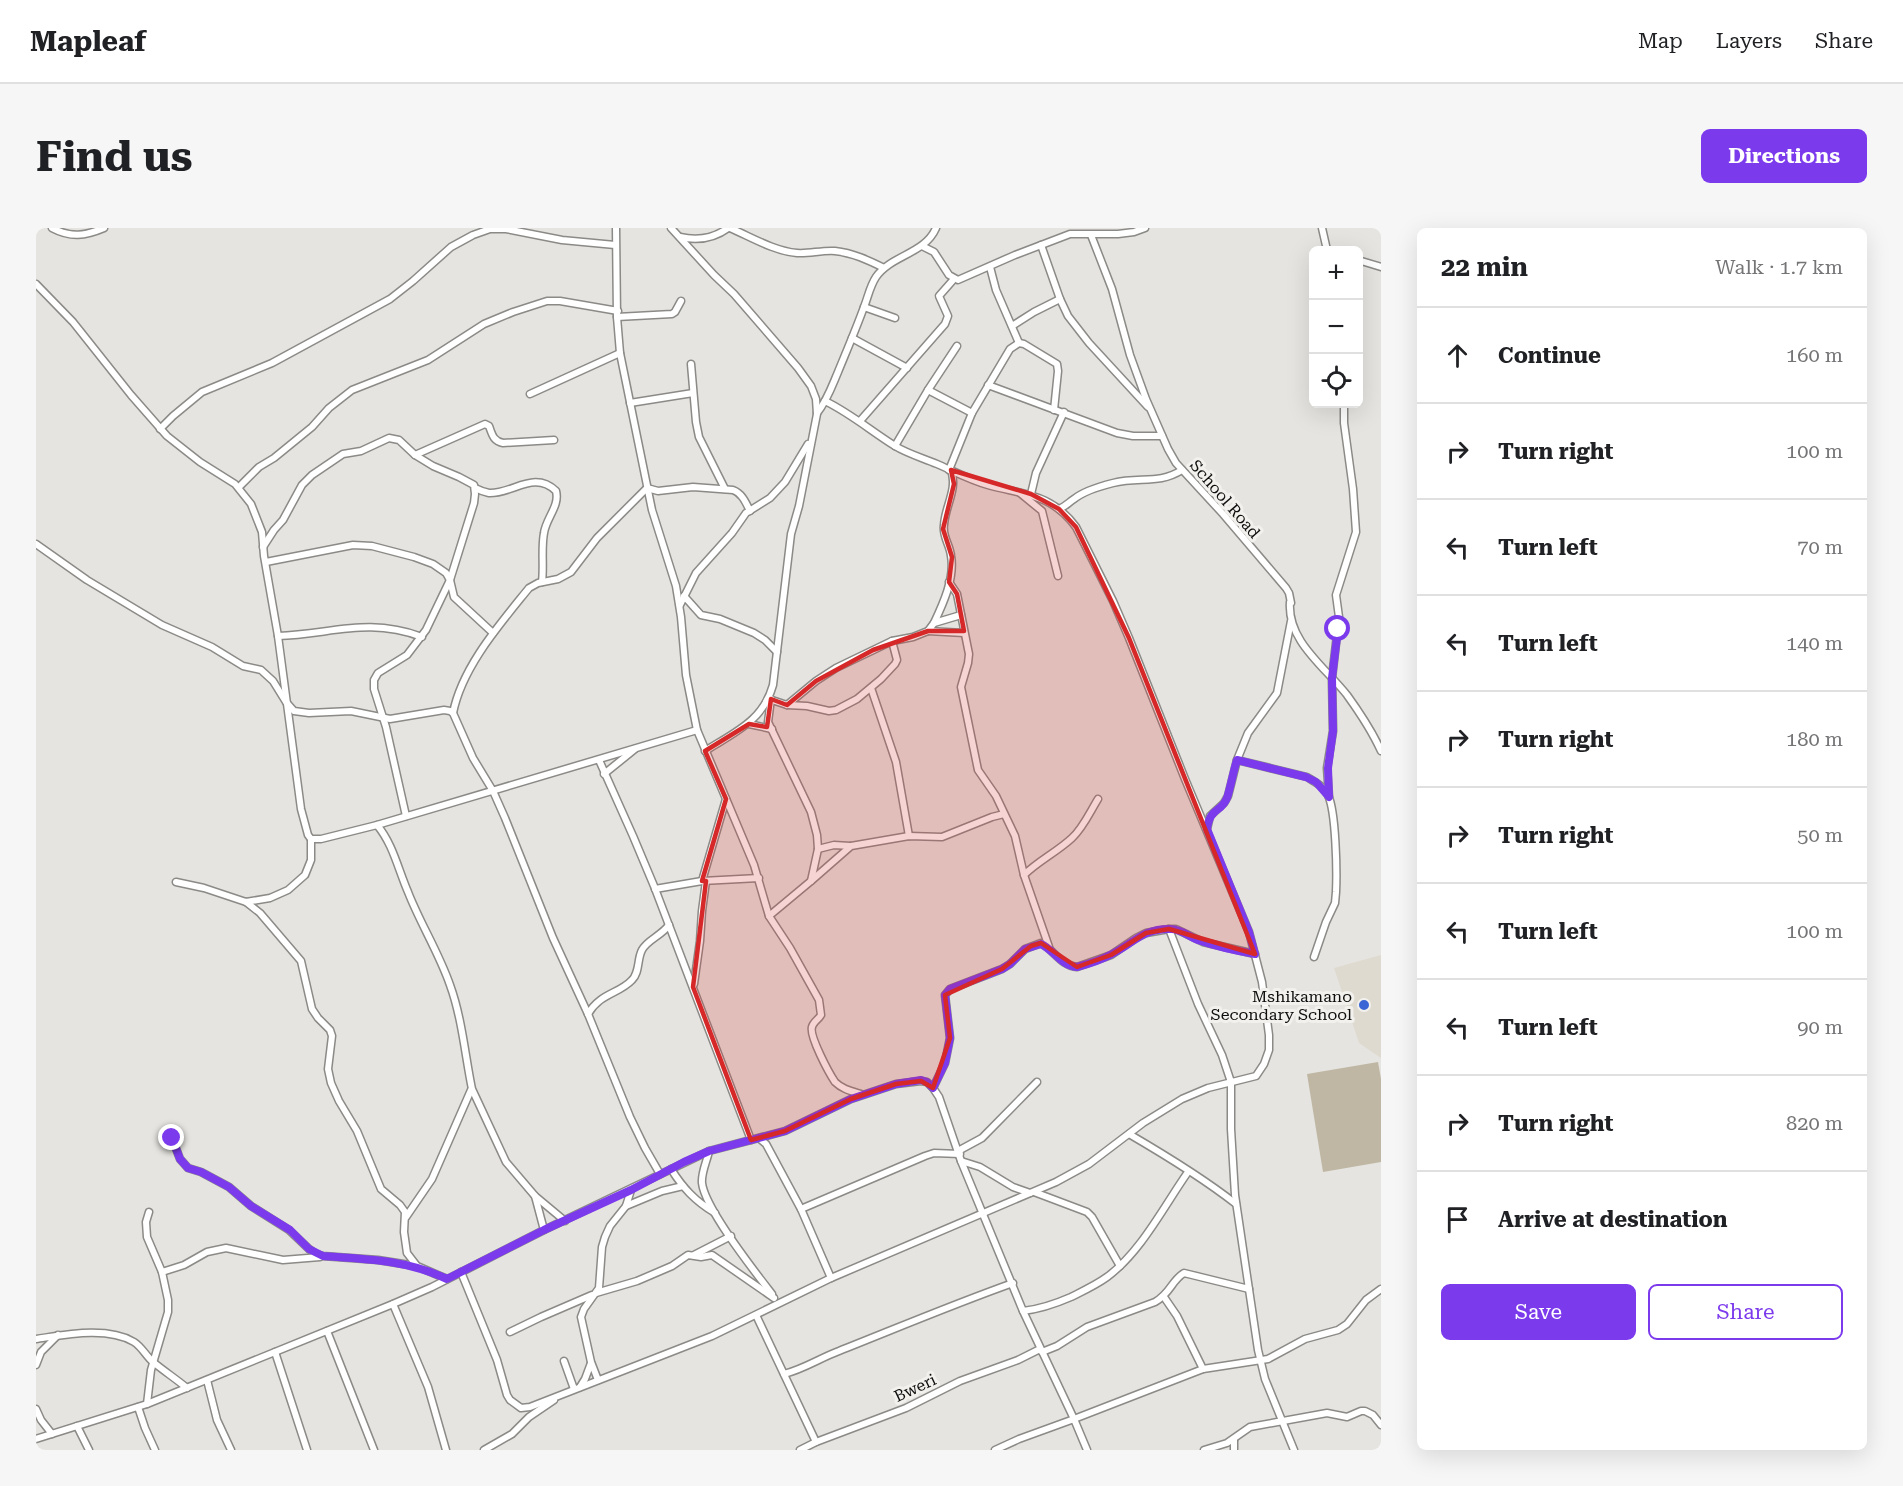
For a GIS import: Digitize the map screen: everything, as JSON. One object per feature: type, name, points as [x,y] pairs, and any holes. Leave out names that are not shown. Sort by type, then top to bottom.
[{"type":"street","points":[[52,228],[68,235],[78,236],[104,228]]},
{"type":"street","points":[[616,228],[620,353],[652,510],[676,586],[686,675],[697,730],[759,878],[769,916],[819,1000],[822,1012],[811,1030],[832,1077],[840,1086],[863,1094]]},
{"type":"street","points":[[671,228],[734,294],[798,368],[811,386],[816,399],[817,414],[799,506],[791,534],[768,717],[811,812],[817,834],[818,849],[811,881]]},
{"type":"street","points":[[679,237],[700,240],[715,236],[729,228],[783,250],[797,253],[834,251],[859,256],[884,268]]},
{"type":"street","points":[[817,414],[825,401],[852,338],[872,283],[884,268],[922,246],[931,238],[936,228]]},
{"type":"street","points":[[1076,228],[1088,234]]},
{"type":"street","points":[[922,246],[934,252],[949,275],[954,279],[963,279],[1070,234],[1126,233],[1143,228]]},
{"type":"street","points":[[1322,228],[1326,246]]},
{"type":"street","points":[[160,429],[202,392],[272,363],[390,299],[451,247],[473,235],[490,230],[506,229],[562,240],[615,245]]},
{"type":"street","name":"School Road","points":[[1088,234],[1112,289],[1130,355],[1162,436],[1176,463],[1286,588],[1291,603],[1290,614],[1299,639],[1371,729],[1381,751]]},
{"type":"street","points":[[1041,245],[1068,316],[1089,343],[1152,412]]},
{"type":"street","points":[[1363,261],[1381,267]]},
{"type":"street","points":[[990,267],[996,290],[1019,343],[1057,364],[1054,410]]},
{"type":"street","points":[[860,422],[948,320],[939,297],[954,279]]},
{"type":"street","points":[[36,284],[84,335],[160,429],[200,462],[219,472],[239,487],[259,520],[302,809],[311,839],[311,860],[305,874],[288,890],[279,895],[246,902]]},
{"type":"street","points":[[1012,326],[1060,299]]},
{"type":"street","points":[[239,487],[259,467],[274,458],[312,427],[329,408],[352,390],[428,360],[484,324],[547,301],[560,301],[617,314],[672,314],[681,301]]},
{"type":"street","points":[[864,307],[895,318]]},
{"type":"street","points":[[852,338],[907,368]]},
{"type":"street","points":[[928,631],[934,623],[949,582],[952,557],[943,529],[954,484],[950,470],[972,413],[1010,349],[1019,343]]},
{"type":"street","points":[[895,446],[957,346]]},
{"type":"street","points":[[530,394],[620,353]]},
{"type":"street","points":[[691,364],[699,437],[725,489]]},
{"type":"street","points":[[988,385],[1117,433],[1133,436],[1162,436]]},
{"type":"street","points":[[928,390],[972,413]]},
{"type":"street","points":[[630,403],[693,393]]},
{"type":"street","points":[[461,1272],[497,1360],[510,1400],[524,1408],[712,1336],[756,1315],[776,1301],[1032,1193],[1089,1164],[1143,1123],[1182,1099],[1208,1088],[1256,1076],[1264,1064],[1269,1050],[1269,1035],[1265,1001],[1249,932],[1113,601],[1076,527],[1059,510],[1032,494],[988,485],[895,446],[844,410],[825,401]]},
{"type":"street","points":[[1314,957],[1335,903],[1334,820],[1329,797],[1328,768],[1333,731],[1332,678],[1339,617],[1337,592],[1356,532],[1344,408]]},
{"type":"street","points":[[1032,494],[1036,473],[1064,412]]},
{"type":"street","points":[[415,455],[485,424],[489,426],[497,442],[554,440]]},
{"type":"street","points":[[263,547],[283,520],[302,485],[319,469],[343,454],[361,451],[380,441],[393,438],[399,440],[415,455],[433,466],[470,482],[475,488],[491,493],[538,482],[550,485],[556,491],[557,502],[544,532],[542,582]]},
{"type":"street","points":[[680,606],[696,573],[732,533],[746,513],[770,498],[785,482],[811,439]]},
{"type":"street","points":[[1059,510],[1069,505],[1079,495],[1110,484],[1136,479],[1166,478],[1182,470]]},
{"type":"street","points":[[647,488],[658,491],[693,487],[725,489],[738,492],[750,511]]},
{"type":"street","points":[[406,816],[398,774],[374,689],[375,676],[407,655],[422,637],[436,611],[450,580],[474,503],[475,488]]},
{"type":"street","points":[[453,713],[464,682],[493,633],[529,588],[542,582],[558,579],[571,572],[597,538],[647,488]]},
{"type":"street","points":[[1017,490],[1042,511],[1059,576]]},
{"type":"street","points":[[36,544],[87,580],[162,625],[204,643],[243,666],[261,670],[273,681],[294,711],[300,713],[351,711],[383,718],[402,718],[444,710],[453,713],[473,758],[493,791],[630,1117],[660,1174]]},
{"type":"street","points":[[266,562],[353,545],[388,549],[434,564],[446,573],[454,597],[493,633]]},
{"type":"street","points":[[949,582],[957,594],[969,654],[961,687],[978,770],[996,796],[1015,836],[1024,875],[1049,948]]},
{"type":"street","points":[[684,596],[701,615],[720,619],[754,633],[777,652]]},
{"type":"street","points":[[934,623],[961,615]]},
{"type":"street","points":[[1207,829],[1210,816],[1224,803],[1227,796],[1237,760],[1248,733],[1277,693],[1292,620]]},
{"type":"street","points":[[278,636],[373,626],[393,628],[422,637]]},
{"type":"street","points":[[787,705],[836,668],[892,641],[928,631],[964,633]]},
{"type":"street","points":[[770,699],[787,705],[830,711],[846,706],[871,688],[896,662],[897,656],[892,641]]},
{"type":"street","points":[[871,688],[896,762],[909,836]]},
{"type":"street","points":[[705,751],[749,724],[770,699]]},
{"type":"street","points":[[749,724],[772,729]]},
{"type":"street","points":[[311,839],[321,839],[377,825],[697,730]]},
{"type":"street","points":[[604,774],[637,747]]},
{"type":"street","points":[[598,760],[655,889],[751,1140]]},
{"type":"street","points":[[1237,760],[1306,777],[1316,782],[1329,797]]},
{"type":"street","points":[[693,987],[700,941],[704,881],[726,799]]},
{"type":"street","points":[[1024,875],[1072,838],[1082,827],[1098,799]]},
{"type":"street","points":[[818,849],[909,836],[942,837],[1004,814]]},
{"type":"street","points":[[377,825],[389,844],[450,984],[472,1089],[506,1162],[535,1196],[565,1221]]},
{"type":"street","points":[[769,916],[851,846]]},
{"type":"street","points":[[655,889],[704,881],[759,878]]},
{"type":"street","points":[[176,882],[204,888],[246,902],[260,913],[301,961],[312,1009],[330,1030],[332,1036],[328,1070],[331,1083],[357,1131],[381,1189],[405,1212],[407,1253],[417,1266]]},
{"type":"street","points":[[588,1014],[603,997],[631,982],[637,972],[642,949],[665,931],[669,925]]},
{"type":"street","points":[[1169,929],[1231,1082],[1231,1149],[1236,1205],[1260,1360],[1294,1450]]},
{"type":"street","points":[[933,1088],[945,1063],[950,1038],[945,995],[950,989],[1002,969],[1031,946],[1041,944],[1049,948],[1060,959],[1077,967],[1111,955],[1146,933],[1176,929],[1203,942],[1255,954]]},
{"type":"street","points":[[36,1439],[147,1404],[393,1304],[709,1151],[760,1139],[796,1126],[863,1094],[913,1080],[927,1082],[939,1097],[1023,1311],[1087,1450]]},
{"type":"street","points":[[960,1155],[990,1131],[1037,1082]]},
{"type":"street","points":[[406,1217],[432,1179],[472,1089]]},
{"type":"street","points":[[1129,1134],[1165,1155],[1236,1205]]},
{"type":"street","points":[[172,1138],[180,1159],[188,1168],[201,1172],[229,1187],[251,1206],[290,1230],[309,1249],[323,1256]]},
{"type":"street","points":[[760,1139],[766,1144],[801,1209],[831,1278]]},
{"type":"street","points":[[709,1151],[702,1178],[703,1186],[715,1213],[776,1301]]},
{"type":"street","points":[[801,1209],[934,1153],[960,1155],[1013,1188],[1087,1212],[1120,1266]]},
{"type":"street","points":[[671,1169],[695,1200],[715,1213]]},
{"type":"street","points":[[1023,1311],[1046,1308],[1059,1303],[1106,1278],[1120,1266],[1144,1236],[1188,1172]]},
{"type":"street","points":[[626,1206],[682,1186]]},
{"type":"street","points":[[598,1380],[591,1362],[581,1317],[596,1293],[600,1281],[602,1247],[605,1237],[610,1226],[626,1206],[631,1190]]},
{"type":"street","points":[[535,1196],[544,1230]]},
{"type":"street","points":[[147,1404],[153,1362],[168,1312],[162,1272],[147,1237],[146,1222],[149,1212]]},
{"type":"street","points":[[510,1332],[596,1293],[638,1281],[731,1236]]},
{"type":"street","points":[[162,1272],[184,1265],[207,1252],[226,1248],[283,1260],[323,1256],[378,1260],[417,1266],[447,1279]]},
{"type":"street","points":[[693,1255],[701,1257],[712,1255],[776,1301]]},
{"type":"street","points":[[1203,1369],[1177,1316],[1164,1297],[1176,1279],[1184,1273],[1249,1288]]},
{"type":"street","points":[[784,1374],[805,1368],[827,1356],[1013,1283]]},
{"type":"street","points":[[995,1450],[1203,1369],[1272,1357],[1305,1339],[1341,1328],[1347,1324],[1366,1300],[1381,1289]]},
{"type":"street","name":"Bweri","points":[[800,1450],[890,1415],[960,1381],[1057,1346],[1087,1327],[1164,1297]]},
{"type":"street","points":[[393,1304],[428,1387],[446,1450]]},
{"type":"street","points":[[756,1315],[816,1442]]},
{"type":"street","points":[[327,1331],[374,1450]]},
{"type":"street","points":[[36,1339],[85,1333],[124,1337],[135,1342],[153,1362],[187,1388]]},
{"type":"street","points":[[36,1365],[41,1352],[58,1335]]},
{"type":"street","points":[[275,1352],[307,1450]]},
{"type":"street","points":[[564,1361],[577,1388]]},
{"type":"street","points":[[577,1388],[585,1379],[591,1362]]},
{"type":"street","points":[[207,1380],[217,1420],[231,1450]]},
{"type":"street","points":[[484,1450],[512,1434],[529,1417],[559,1396]]},
{"type":"street","points":[[138,1407],[155,1450]]},
{"type":"street","points":[[36,1409],[52,1434]]},
{"type":"street","points":[[1204,1450],[1234,1439],[1250,1427],[1328,1413],[1347,1417],[1363,1411],[1373,1415],[1381,1425]]},
{"type":"street","points":[[77,1426],[89,1450]]},
{"type":"street","points":[[1234,1439],[1234,1450]]},
{"type":"highlighted area","points":[[951,470],[1031,494],[1059,509],[1076,527],[1129,638],[1255,954],[1169,929],[1146,933],[1111,955],[1077,967],[1041,943],[1031,946],[1002,969],[945,995],[950,1038],[933,1088],[921,1081],[896,1084],[851,1099],[785,1131],[751,1140],[693,987],[706,881],[702,881],[726,799],[705,751],[749,724],[767,727],[771,699],[787,705],[816,681],[873,650],[928,631],[964,631],[957,594],[949,582],[952,557],[943,529],[954,484]]},
{"type":"shaded area","name":"Mshikamano Secondary School","points":[[1381,955],[1381,1058],[1359,1043],[1334,968]]},
{"type":"shaded area","points":[[1378,1062],[1381,1079],[1381,1162],[1323,1172],[1307,1074]]},
{"type":"place","name":"Mshikamano Secondary School","points":[[1364,1005]]},
{"type":"route","points":[[172,1138],[184,1165],[229,1187],[251,1206],[290,1230],[316,1254],[398,1262],[417,1266],[447,1279],[709,1151],[785,1131],[851,1099],[896,1084],[921,1080],[933,1088],[945,1063],[950,1038],[945,995],[950,989],[1002,969],[1031,946],[1041,944],[1066,963],[1077,967],[1111,955],[1146,933],[1176,929],[1203,942],[1255,954],[1249,932],[1207,829],[1208,822],[1214,811],[1224,803],[1237,760],[1306,777],[1316,782],[1329,797],[1328,758],[1333,731],[1332,678],[1338,629]]}]
